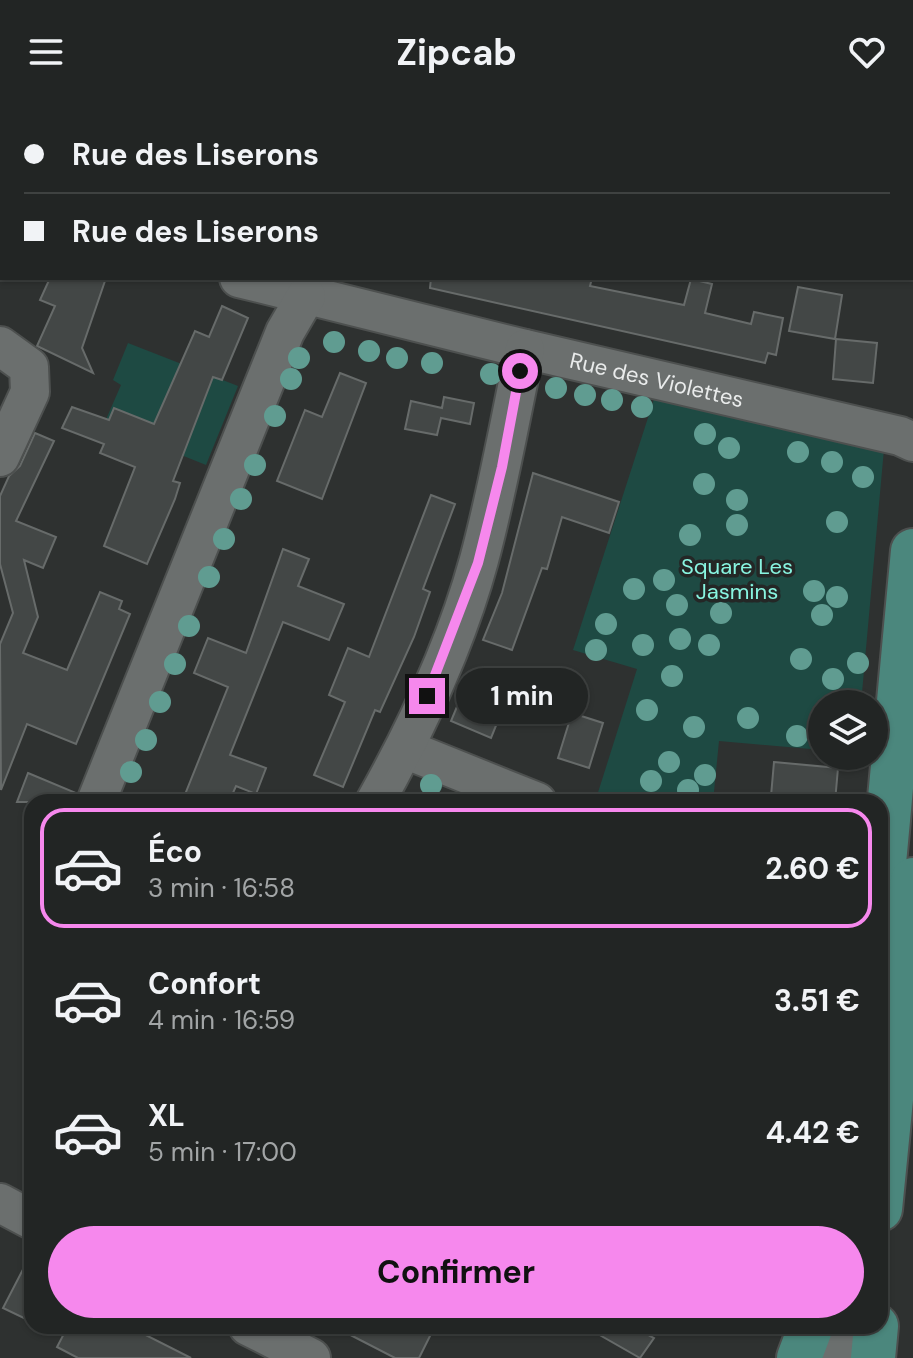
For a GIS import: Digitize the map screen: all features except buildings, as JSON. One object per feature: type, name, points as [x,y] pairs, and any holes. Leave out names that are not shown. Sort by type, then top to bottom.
[{"type":"main road","points":[[888,824],[913,568]]},
{"type":"main road","points":[[888,1155],[906,1032],[913,880]]},
{"type":"main road","points":[[873,1358],[875,1334]]},
{"type":"street","name":"Rue des Violettes","points":[[246,280],[525,349],[900,436],[913,442]]},
{"type":"street","points":[[99,794],[285,332],[306,296]]},
{"type":"street","points":[[0,346],[29,367],[30,392],[0,457]]},
{"type":"street","points":[[380,794],[405,749],[478,563],[502,467],[525,349]]},
{"type":"street","points":[[888,988],[913,733]]},
{"type":"street","points":[[405,749],[517,794]]},
{"type":"street","points":[[0,1203],[24,1216]]},
{"type":"street","points":[[264,1334],[311,1358]]},
{"type":"green space","points":[[128,343],[238,386],[206,465],[104,424],[121,385],[113,380]]},
{"type":"green space","name":"Square Les Jasmins","points":[[655,396],[884,449],[862,690],[808,690],[808,749],[719,741],[714,794],[598,794],[637,669],[573,650]]},
{"type":"route","points":[[427,696],[478,563],[502,467],[520,371]]}]
